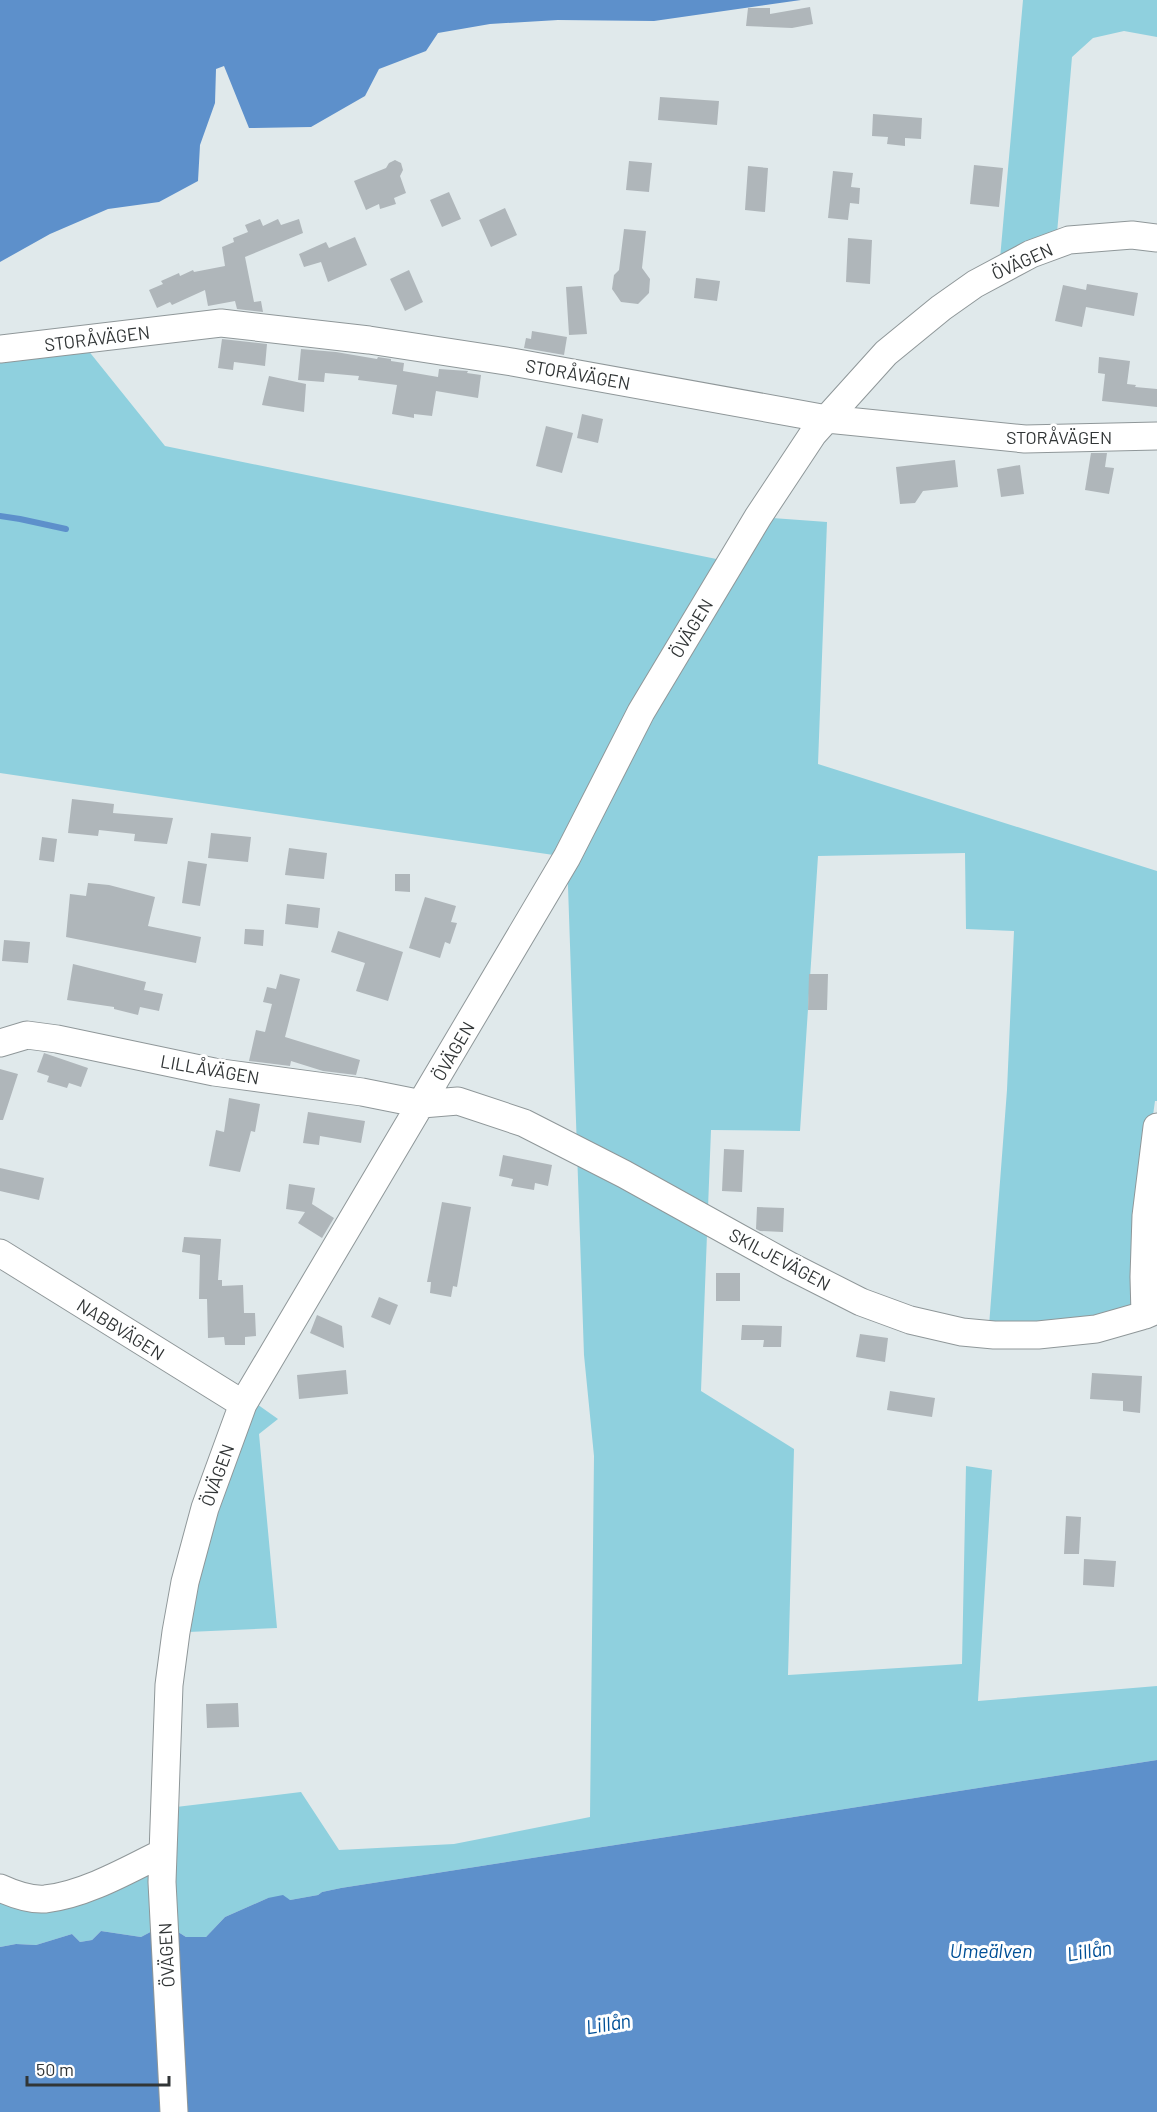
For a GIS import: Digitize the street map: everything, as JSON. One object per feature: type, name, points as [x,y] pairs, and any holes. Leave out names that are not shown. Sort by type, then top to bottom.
[{"type":"street","name":"ÖVÄGEN","points":[[174,2112],[162,1882],[169,1685],[185,1582],[205,1508],[243,1404],[567,857],[641,712],[758,517],[813,434],[886,353],[940,308],[999,270],[1031,254],[1069,240],[1132,235],[1157,238]]},
{"type":"street","name":"STORÅVÄGEN","points":[[0,349],[221,323],[369,340],[512,362],[827,419],[1025,439],[1157,436]]},
{"type":"street","name":"LILLÅVÄGEN","points":[[0,1043],[27,1035],[57,1039],[214,1072],[362,1092],[422,1104]]},
{"type":"street","name":"SKILJEVÄGEN","points":[[422,1104],[458,1101],[524,1123],[624,1174],[790,1266],[861,1302],[910,1320],[962,1332],[1038,1335],[1096,1329],[1151,1312]]},
{"type":"street","points":[[1151,1312],[1144,1277],[1146,1216],[1157,1127]]},
{"type":"street","name":"NABBVÄGEN","points":[[0,1253],[243,1404]]},
{"type":"street","points":[[0,1888],[14,1894],[44,1899],[110,1879],[162,1853]]},
{"type":"shaded area","points":[[1023,0],[1157,0],[1157,37],[1124,31],[1093,38],[1072,57],[1056,245],[999,270]]},
{"type":"shaded area","points":[[75,334],[165,446],[731,562],[758,517],[827,522],[818,764],[1157,871],[1157,1101],[1155,1101],[1139,1216],[1134,1309],[1095,1319],[989,1326],[1007,1090],[1014,931],[966,929],[965,853],[818,856],[800,1131],[711,1130],[701,1391],[794,1449],[788,1675],[962,1664],[966,1466],[992,1470],[978,1701],[1157,1686],[1157,1760],[341,1888],[290,1900],[268,1898],[225,1917],[206,1937],[186,1937],[175,1930],[176,1807],[301,1792],[339,1850],[454,1844],[590,1817],[594,1456],[584,1355],[567,857],[0,773],[0,340]]},
{"type":"shaded area","points":[[254,1402],[278,1419],[259,1434],[277,1628],[188,1632],[196,1584],[216,1508]]},
{"type":"shaded area","points":[[162,1853],[156,1929],[141,1937],[101,1931],[92,1940],[80,1942],[72,1934],[36,1945],[16,1944],[0,1947],[0,1888],[44,1899]]},
{"type":"water","points":[[0,0],[801,0],[654,21],[558,20],[490,24],[438,33],[426,51],[379,69],[365,96],[311,127],[249,128],[224,66],[216,69],[215,103],[200,145],[198,181],[159,202],[108,209],[50,234],[0,262]]},
{"type":"water","name":"Umeälven","points":[[1157,1760],[1157,2112],[0,2112],[0,1947],[16,1944],[36,1945],[72,1934],[80,1942],[92,1940],[101,1931],[141,1937],[156,1929],[175,1930],[186,1937],[206,1937],[225,1917],[268,1898],[283,1895],[290,1900],[341,1888]]},
{"type":"building","points":[[810,7],[813,24],[792,28],[746,26],[748,8],[770,8],[770,14]]},
{"type":"building","points":[[660,97],[719,101],[717,125],[658,120]]},
{"type":"building","points":[[873,114],[922,118],[921,139],[905,138],[905,146],[887,144],[888,137],[872,136]]},
{"type":"building","points":[[395,160],[401,163],[403,170],[400,176],[406,193],[394,198],[396,204],[380,209],[379,204],[366,210],[354,181],[386,168]]},
{"type":"building","points":[[629,161],[652,163],[649,192],[626,190]]},
{"type":"building","points":[[974,165],[1003,168],[999,207],[970,204]]},
{"type":"building","points":[[748,166],[768,168],[765,212],[745,210]]},
{"type":"building","points":[[833,171],[853,173],[851,187],[860,188],[859,204],[850,203],[848,220],[828,218]]},
{"type":"building","points":[[449,192],[461,219],[442,227],[430,200]]},
{"type":"building","points":[[505,208],[517,235],[491,247],[479,220]]},
{"type":"building","points":[[260,219],[263,226],[278,219],[281,225],[299,219],[303,233],[245,257],[254,302],[261,301],[263,312],[237,309],[235,301],[208,306],[205,290],[172,305],[170,302],[157,308],[149,290],[163,284],[161,281],[179,273],[180,276],[193,270],[194,272],[225,266],[222,247],[234,242],[233,238],[248,232],[245,225]]},
{"type":"building","points":[[624,229],[646,231],[642,268],[650,279],[649,293],[638,304],[621,302],[612,289],[614,275],[619,270]]},
{"type":"building","points":[[355,237],[367,265],[328,282],[321,262],[304,267],[299,254],[326,242],[329,248]]},
{"type":"building","points":[[848,238],[872,240],[870,284],[846,282]]},
{"type":"building","points":[[409,270],[423,302],[405,311],[390,279]]},
{"type":"building","points":[[696,278],[720,281],[717,301],[694,298]]},
{"type":"building","points":[[1087,284],[1138,293],[1134,316],[1086,307],[1082,327],[1055,321],[1063,285],[1086,290]]},
{"type":"building","points":[[582,286],[587,334],[569,335],[566,287]]},
{"type":"building","points":[[532,331],[567,337],[564,355],[524,348],[526,338],[531,339]]},
{"type":"building","points":[[222,339],[267,344],[265,366],[234,362],[233,370],[218,368]]},
{"type":"building","points":[[301,349],[391,359],[391,361],[404,363],[403,371],[438,377],[439,369],[468,371],[467,373],[481,375],[478,398],[436,391],[432,416],[414,414],[414,418],[392,414],[397,385],[358,380],[359,376],[325,373],[324,382],[298,380]]},
{"type":"building","points":[[1099,357],[1130,361],[1127,384],[1157,389],[1157,407],[1102,401],[1105,374],[1098,373]]},
{"type":"building","points":[[269,376],[306,384],[304,412],[262,405]]},
{"type":"building","points":[[582,414],[603,419],[598,443],[577,438]]},
{"type":"building","points":[[546,426],[573,433],[562,473],[536,466]]},
{"type":"building","points":[[1091,453],[1107,453],[1105,467],[1114,468],[1109,494],[1085,490]]},
{"type":"building","points":[[955,460],[958,487],[923,491],[915,503],[900,504],[896,467]]},
{"type":"building","points":[[1020,465],[1024,494],[1001,497],[997,469]]},
{"type":"building","points":[[72,799],[114,804],[113,813],[173,818],[167,844],[134,841],[135,834],[99,830],[98,836],[68,833]]},
{"type":"building","points":[[211,833],[251,837],[248,862],[208,858]]},
{"type":"building","points":[[42,837],[57,839],[54,862],[39,860]]},
{"type":"building","points":[[289,848],[327,853],[324,879],[285,875]]},
{"type":"building","points":[[188,861],[207,864],[200,906],[182,903]]},
{"type":"building","points":[[395,874],[410,874],[410,892],[395,891]]},
{"type":"building","points":[[88,883],[109,885],[155,897],[148,926],[201,937],[196,963],[66,937],[70,894],[86,896]]},
{"type":"building","points":[[425,897],[456,906],[451,922],[457,923],[450,944],[445,942],[440,958],[409,948]]},
{"type":"building","points":[[287,904],[320,908],[318,928],[285,924]]},
{"type":"building","points":[[245,929],[264,930],[263,946],[244,944]]},
{"type":"building","points":[[338,931],[403,952],[388,1001],[356,991],[365,963],[331,952]]},
{"type":"building","points":[[4,940],[30,942],[28,963],[2,961]]},
{"type":"building","points":[[73,964],[146,982],[144,990],[163,994],[159,1011],[140,1007],[138,1015],[114,1009],[114,1007],[67,1000]]},
{"type":"building","points":[[280,974],[300,979],[285,1037],[360,1060],[356,1075],[323,1071],[291,1061],[290,1066],[249,1061],[256,1030],[265,1032],[272,1004],[263,1002],[267,987],[276,989]]},
{"type":"building","points":[[809,974],[828,974],[827,1010],[808,1010]]},
{"type":"building","points":[[44,1053],[88,1068],[81,1087],[69,1083],[67,1088],[47,1082],[49,1076],[37,1072]]},
{"type":"building","points":[[0,1069],[18,1074],[3,1120],[0,1120]]},
{"type":"building","points":[[229,1098],[260,1104],[255,1132],[251,1131],[240,1172],[209,1166],[216,1130],[224,1132]]},
{"type":"building","points":[[308,1112],[365,1121],[361,1143],[320,1136],[319,1145],[303,1143]]},
{"type":"building","points":[[724,1149],[744,1150],[742,1192],[722,1191]]},
{"type":"building","points":[[503,1155],[552,1165],[548,1186],[535,1183],[534,1190],[511,1186],[513,1179],[499,1176]]},
{"type":"building","points":[[0,1168],[44,1178],[39,1200],[0,1191]]},
{"type":"building","points":[[289,1184],[315,1188],[312,1204],[334,1218],[322,1238],[298,1223],[305,1212],[286,1209]]},
{"type":"building","points":[[442,1202],[471,1207],[457,1287],[453,1286],[451,1297],[430,1293],[431,1282],[427,1282]]},
{"type":"building","points":[[757,1207],[784,1208],[783,1232],[756,1229]]},
{"type":"building","points":[[184,1237],[221,1239],[218,1280],[222,1280],[222,1286],[243,1285],[244,1313],[255,1313],[256,1336],[245,1337],[245,1345],[225,1345],[224,1337],[208,1338],[207,1299],[199,1299],[200,1255],[182,1252]]},
{"type":"building","points":[[716,1273],[740,1273],[740,1301],[716,1301]]},
{"type":"building","points":[[379,1297],[398,1305],[390,1325],[371,1317]]},
{"type":"building","points":[[317,1315],[342,1326],[344,1348],[310,1333]]},
{"type":"building","points":[[742,1325],[782,1326],[781,1347],[763,1347],[764,1340],[741,1340]]},
{"type":"building","points":[[860,1334],[888,1338],[885,1362],[856,1357]]},
{"type":"building","points":[[346,1370],[348,1394],[299,1399],[297,1375]]},
{"type":"building","points":[[1092,1373],[1142,1376],[1140,1413],[1123,1411],[1123,1401],[1090,1399]]},
{"type":"building","points":[[890,1391],[935,1398],[932,1417],[887,1410]]},
{"type":"building","points":[[1066,1516],[1081,1517],[1079,1554],[1064,1554]]},
{"type":"building","points":[[1084,1559],[1116,1561],[1114,1587],[1083,1585]]},
{"type":"building","points":[[238,1703],[239,1727],[207,1728],[206,1704]]},
{"type":"waterway","points":[[0,516],[66,529]]},
{"type":"water label","name":"Lillån","points":[[1089,1950]]},
{"type":"water label","name":"Lillån","points":[[608,2023]]}]
